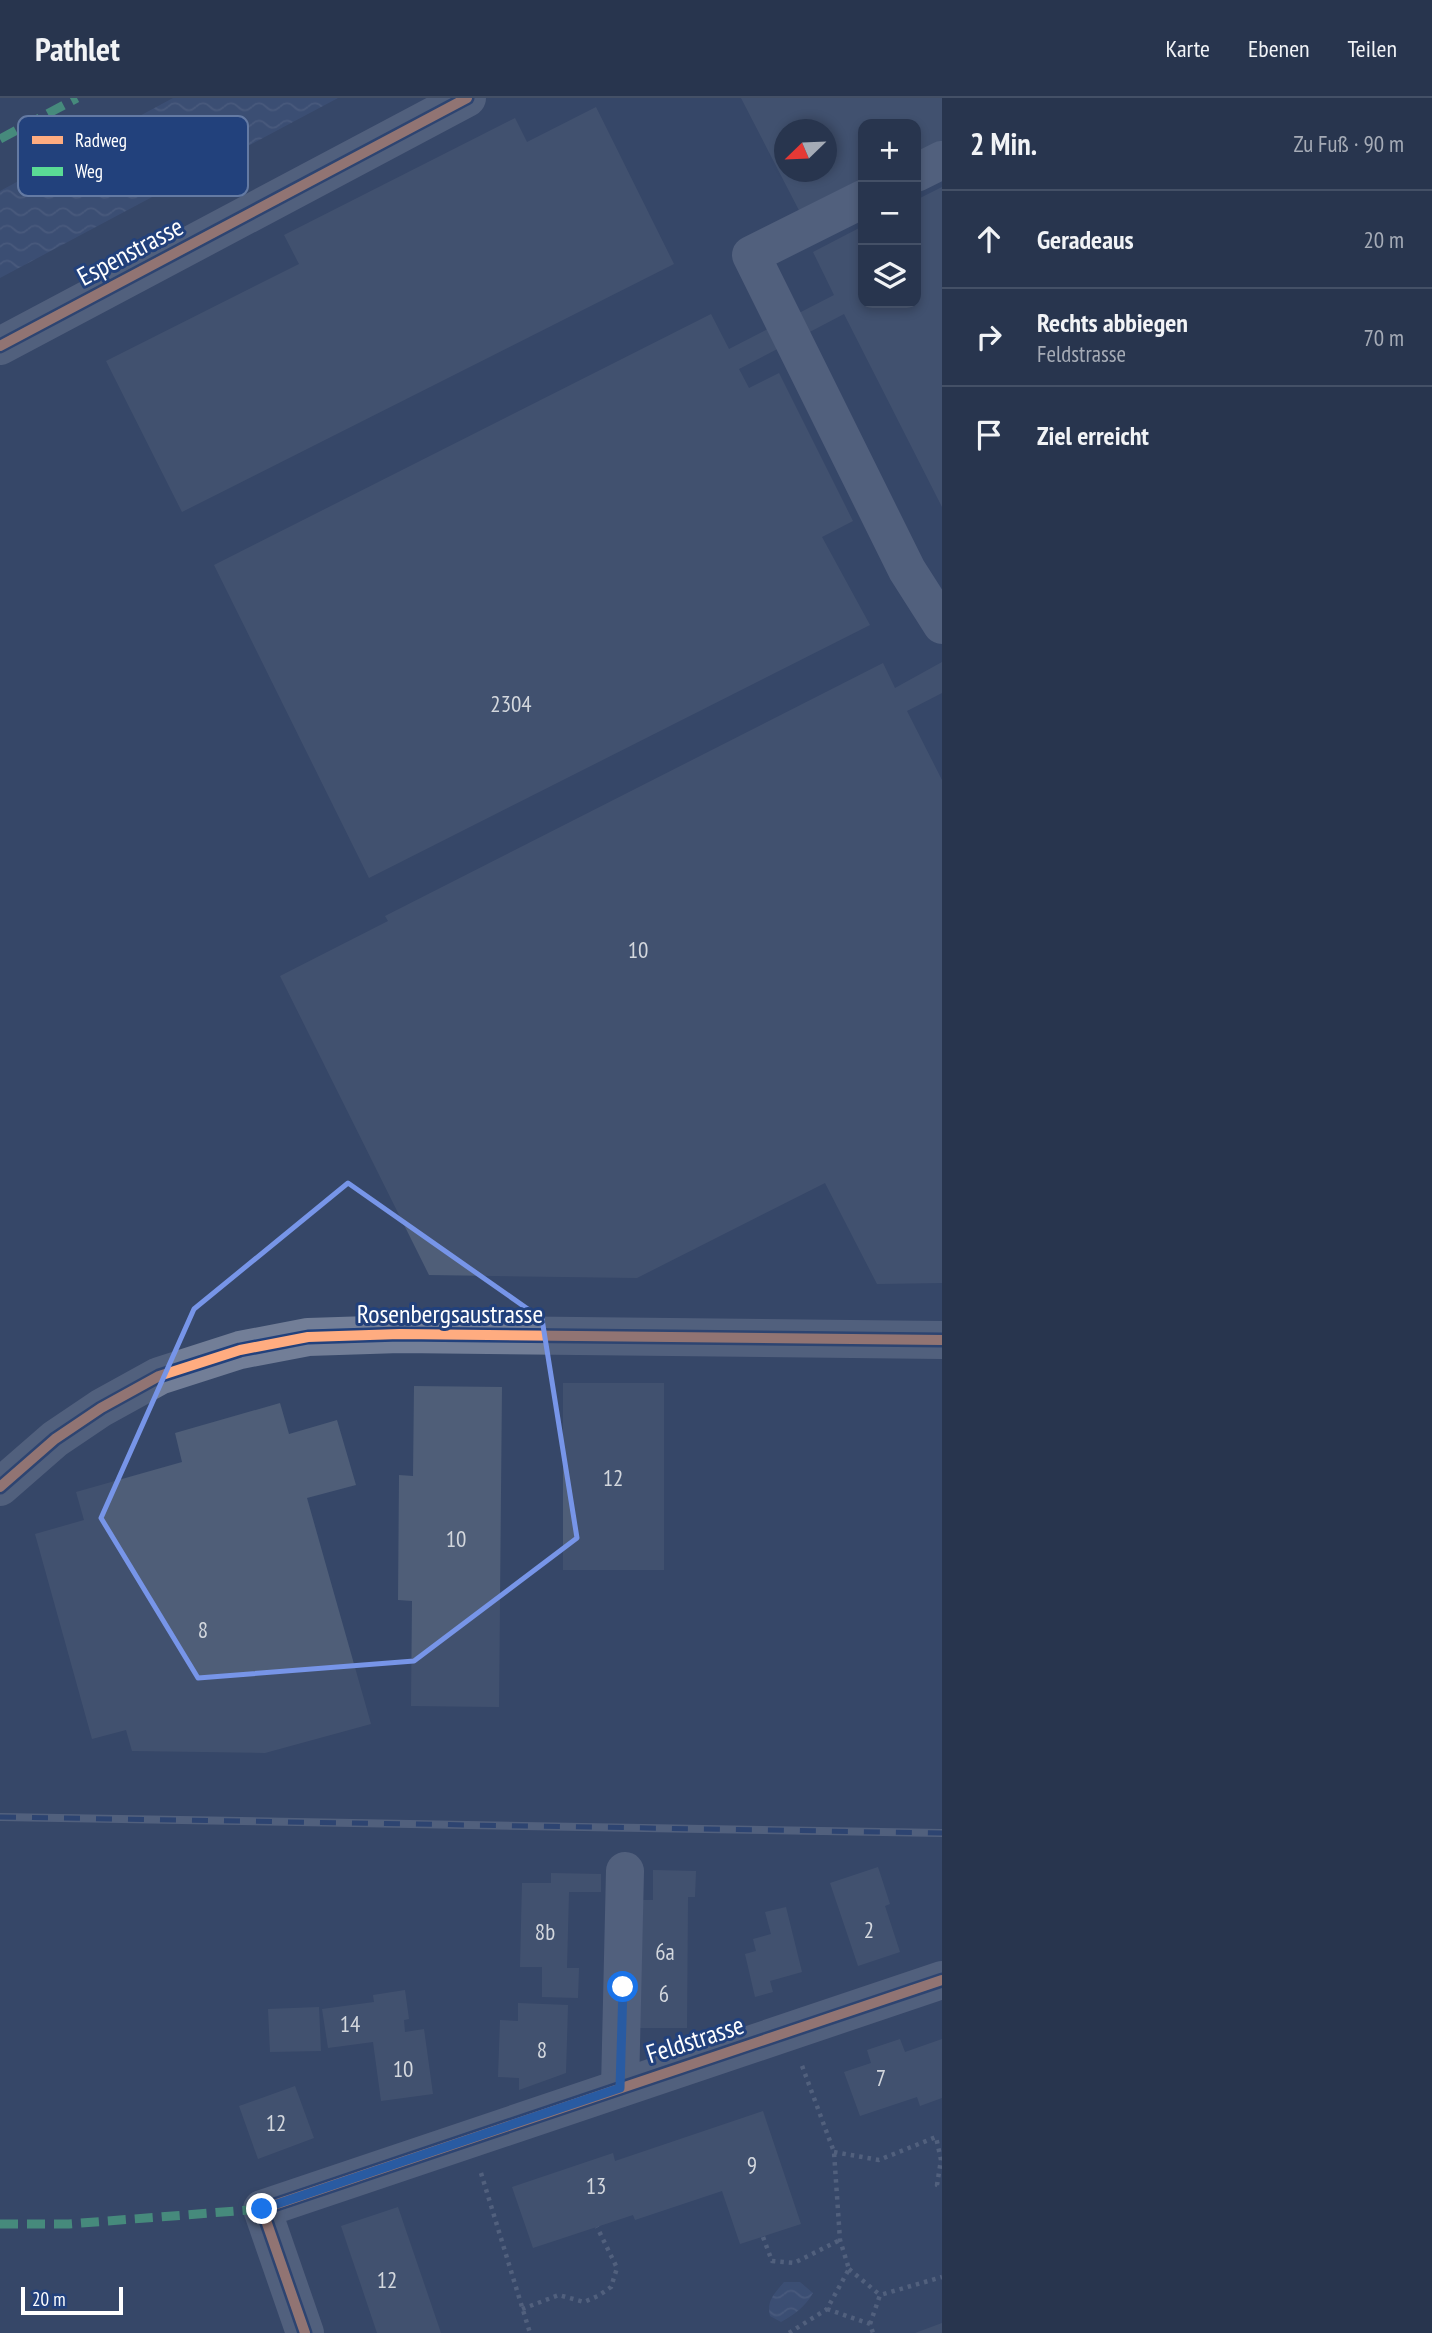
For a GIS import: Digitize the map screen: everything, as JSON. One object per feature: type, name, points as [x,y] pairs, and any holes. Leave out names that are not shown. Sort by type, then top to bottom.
[{"type":"street","name":"Espenstrasse","points":[[0,346],[467,98]]},
{"type":"street","points":[[921,170],[942,160]]},
{"type":"street","points":[[858,202],[751,256],[907,570],[942,625]]},
{"type":"street","name":"Rosenbergsaustrasse","points":[[0,1487],[55,1439],[101,1408],[159,1376],[240,1350],[308,1337],[400,1334],[942,1340]]},
{"type":"street","points":[[620,2088],[625,1871]]},
{"type":"street","name":"Feldstrasse","points":[[305,2333],[262,2209],[942,1980]]},
{"type":"path","points":[[800,2058],[834,2152],[840,2240],[849,2269],[880,2295]]},
{"type":"path","points":[[834,2152],[879,2160],[936,2137],[941,2160],[937,2185],[942,2186]]},
{"type":"path","points":[[479,2164],[530,2333]]},
{"type":"path","points":[[522,2309],[559,2295],[584,2302],[598,2297],[611,2287],[617,2268],[597,2227]]},
{"type":"path","points":[[763,2237],[772,2261],[794,2263],[840,2240]]},
{"type":"path","points":[[789,2333],[827,2309],[849,2269]]},
{"type":"path","points":[[880,2295],[942,2277]]},
{"type":"path","points":[[873,2333],[870,2324],[880,2295]]},
{"type":"path","points":[[827,2309],[870,2324]]},
{"type":"highlighted area","points":[[348,1183],[542,1319],[577,1538],[414,1661],[198,1678],[101,1518],[194,1309]]},
{"type":"water","points":[[173,98],[338,98],[248,146],[248,116],[140,116]]},
{"type":"water","points":[[18,181],[18,196],[154,196],[0,278],[0,191]]},
{"type":"water","points":[[784,2282],[800,2282],[813,2293],[799,2310],[781,2322],[770,2316],[769,2306]]},
{"type":"building","points":[[741,98],[942,98],[942,151],[921,162],[921,119],[858,119],[858,193],[804,220],[784,182],[837,182],[837,119],[774,119],[774,162]]},
{"type":"building","points":[[596,107],[674,264],[182,512],[106,361],[299,264],[284,235],[515,118],[527,142]]},
{"type":"building","points":[[942,187],[942,507],[844,314],[739,369],[749,388],[779,373],[853,521],[822,537],[870,625],[369,878],[214,565],[711,314],[729,349],[834,295],[813,252],[858,229],[858,308],[921,308],[921,198]]},
{"type":"building","points":[[942,662],[942,693],[907,711],[942,780],[942,1283],[877,1284],[825,1183],[637,1278],[429,1275],[280,976],[388,921],[385,916],[883,663],[895,688]]},
{"type":"building","points":[[563,1383],[664,1383],[664,1570],[563,1570]]},
{"type":"building","points":[[414,1386],[502,1387],[499,1707],[411,1706],[412,1601],[398,1600],[399,1475],[413,1476]]},
{"type":"building","points":[[280,1403],[289,1434],[337,1420],[356,1485],[307,1498],[371,1724],[265,1753],[132,1751],[126,1730],[92,1739],[35,1534],[84,1520],[76,1492],[182,1462],[175,1433]]},
{"type":"building","points":[[878,1867],[890,1904],[885,1906],[900,1952],[858,1966],[830,1883]]},
{"type":"building","points":[[653,1870],[696,1871],[695,1897],[688,1897],[687,2028],[639,2028],[641,1900],[653,1900]]},
{"type":"building","points":[[551,1873],[601,1874],[601,1892],[569,1892],[567,1968],[579,1968],[578,1998],[542,1997],[542,1967],[520,1967],[522,1883],[551,1883]]},
{"type":"building","points":[[786,1907],[802,1972],[770,1981],[773,1992],[755,1997],[745,1954],[756,1951],[753,1939],[771,1934],[765,1912]]},
{"type":"building","points":[[405,1990],[409,2019],[404,2020],[405,2032],[424,2029],[433,2094],[381,2101],[373,2042],[328,2048],[322,2009],[374,2002],[373,1995]]},
{"type":"building","points":[[518,2003],[568,2005],[566,2073],[519,2090],[519,2078],[498,2077],[500,2020],[518,2021]]},
{"type":"building","points":[[319,2007],[321,2051],[270,2052],[268,2009]]},
{"type":"building","points":[[900,2039],[905,2052],[942,2039],[942,2098],[920,2106],[917,2097],[860,2116],[844,2072],[871,2063],[867,2050]]},
{"type":"building","points":[[295,2086],[314,2138],[258,2159],[239,2106]]},
{"type":"building","points":[[763,2111],[801,2224],[740,2244],[722,2191],[635,2220],[633,2215],[533,2248],[512,2187],[613,2153],[615,2161]]},
{"type":"building","points":[[398,2207],[441,2333],[377,2333],[341,2226]]},
{"type":"building","points":[[942,2323],[942,2333],[915,2333]]},
{"type":"railway","points":[[0,1817],[942,1833]]},
{"type":"marked path","points":[[43,116],[77,98]]},
{"type":"marked path","points":[[0,139],[18,129]]},
{"type":"marked path","points":[[0,2224],[69,2224],[262,2209]]},
{"type":"cycle path","points":[[0,346],[467,98]]},
{"type":"cycle path","points":[[0,1487],[55,1439],[101,1408],[159,1376],[240,1350],[308,1337],[400,1334],[942,1340]]},
{"type":"cycle path","points":[[305,2333],[262,2209],[942,1980]]},
{"type":"route","points":[[262,2209],[620,2088],[623,1987]]}]
